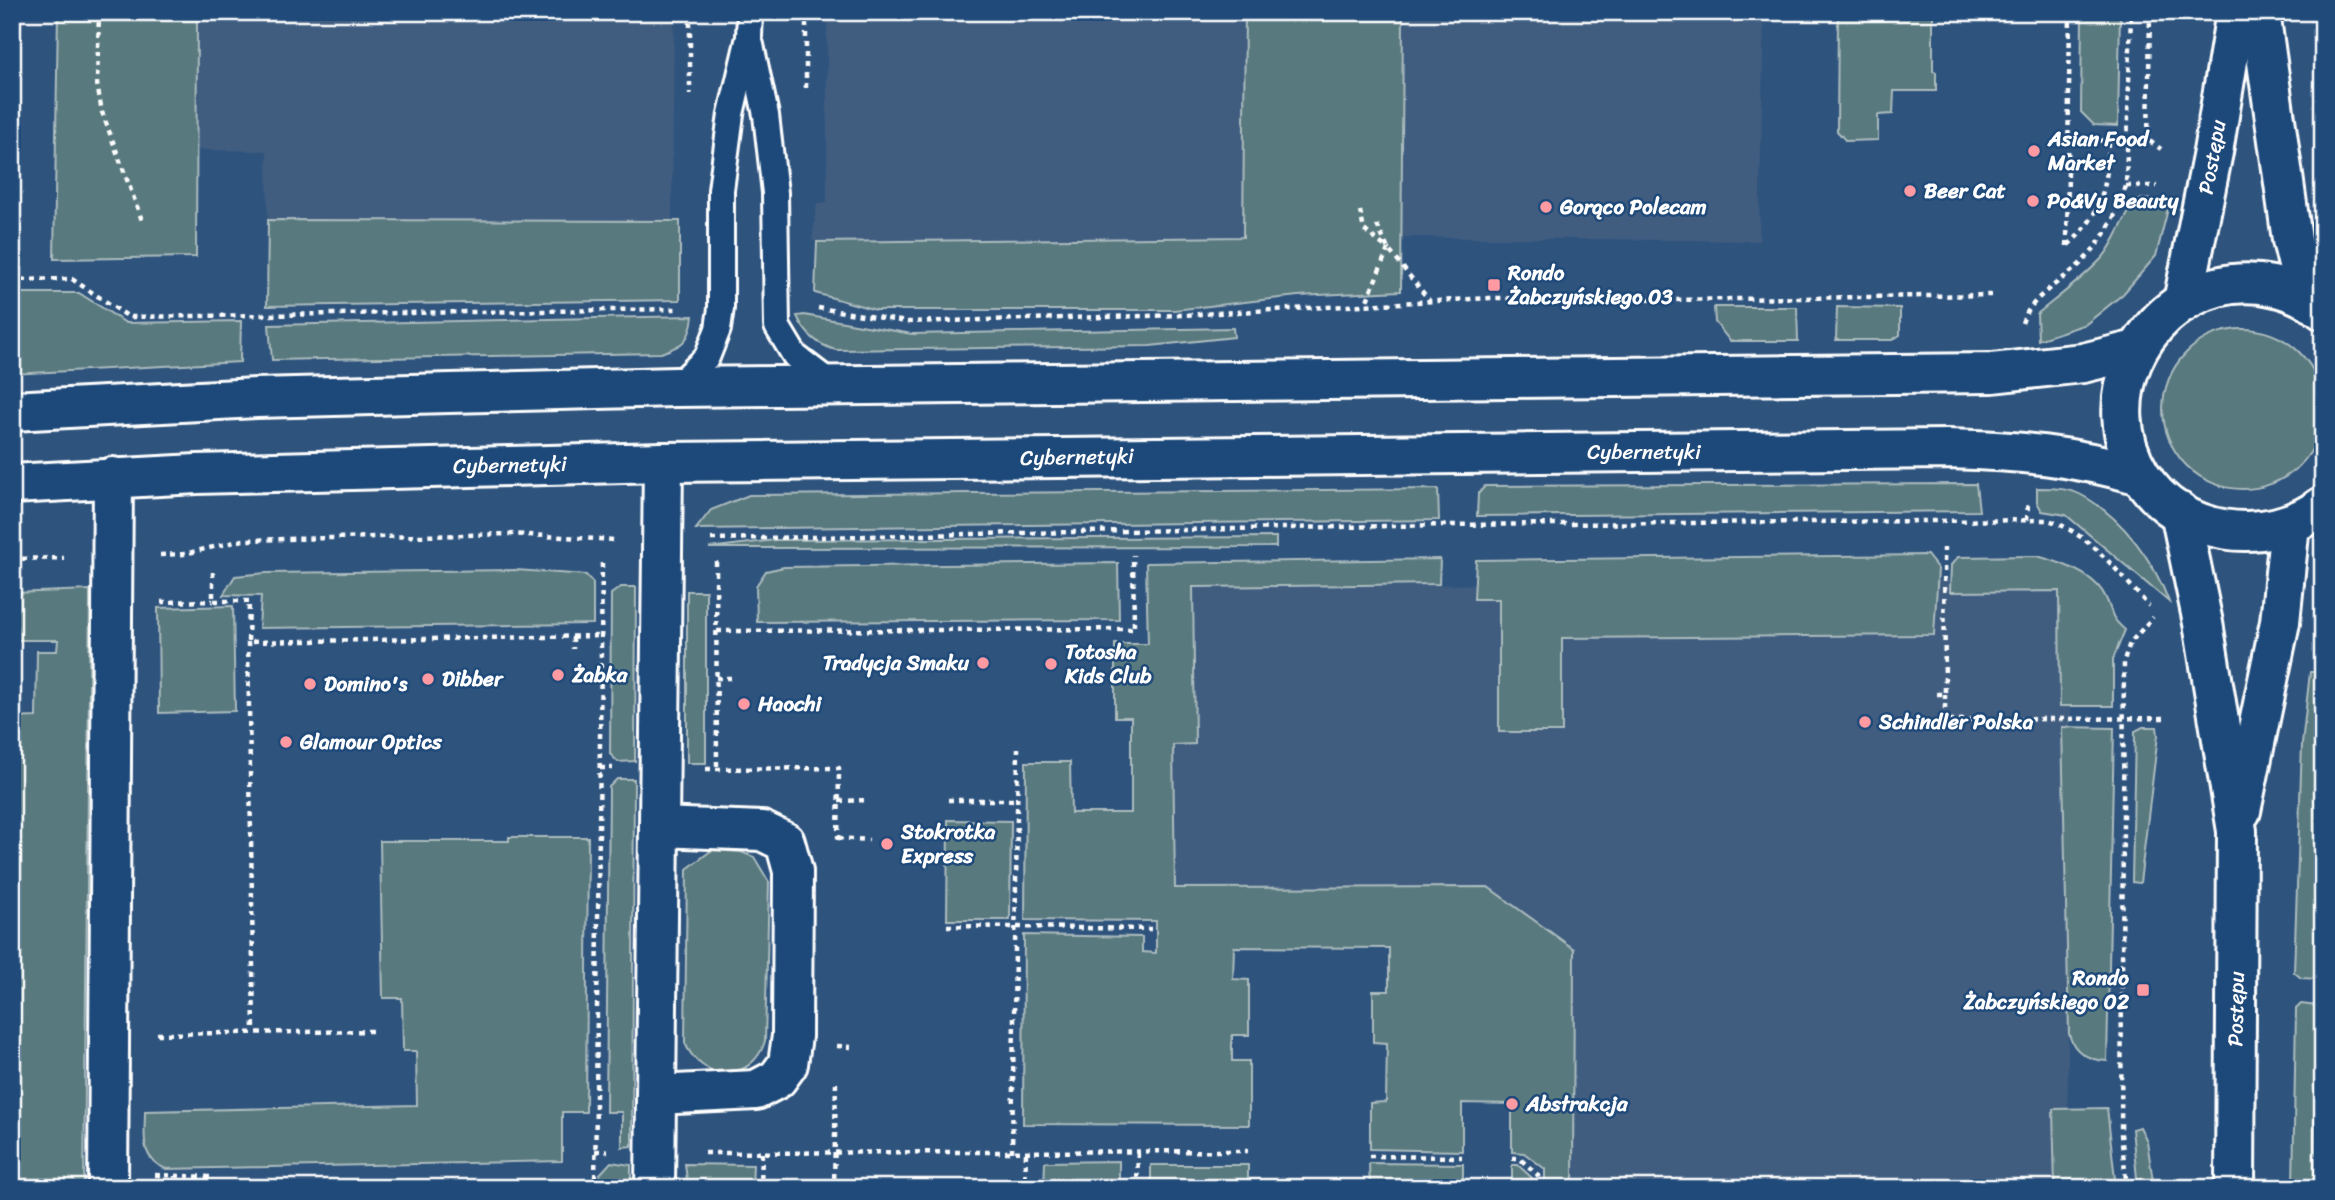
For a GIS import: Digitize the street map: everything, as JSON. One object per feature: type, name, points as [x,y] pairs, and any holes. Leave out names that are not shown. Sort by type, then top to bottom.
[{"type":"street","name":"Postępu","points":[[2183,302],[2211,163],[2236,12]]},
{"type":"street","points":[[2260,12],[2292,240],[2314,304]]},
{"type":"street","points":[[2307,515],[2280,528],[2248,532],[2220,529],[2192,520],[2168,505],[2140,475],[2125,433],[2122,405],[2126,376],[2136,350],[2153,325],[2183,302],[2208,289],[2255,283],[2287,289],[2314,304]]},
{"type":"street","points":[[12,411],[256,398],[676,387],[2025,372],[2084,363],[2136,350]]},
{"type":"street","name":"Cybernetyki","points":[[12,484],[113,477],[663,462],[1948,449],[2027,452],[2084,459],[2140,475]]},
{"type":"street","points":[[655,1170],[663,462]]},
{"type":"street","points":[[108,1188],[113,477]]},
{"type":"street","name":"Postępu","points":[[2180,512],[2203,623],[2237,831],[2235,1188]]},
{"type":"street","name":"Postępu","points":[[2237,831],[2278,634],[2307,515]]},
{"type":"street","points":[[656,1095],[756,1090],[777,1079],[788,1064],[793,980],[793,871],[786,842],[762,831],[659,827]]},
{"type":"lane","points":[[676,387],[707,357],[718,329],[721,308],[721,190],[731,114],[749,37],[750,12]]},
{"type":"lane","points":[[749,37],[765,114],[775,193],[777,326],[795,356],[833,385]]},
{"type":"path","points":[[99,12],[97,84],[102,112],[143,223]]},
{"type":"path","points":[[2070,12],[2067,246],[2081,234],[2101,204],[2108,173],[2109,140]]},
{"type":"path","points":[[2025,372],[2022,323],[2025,313],[2080,264],[2105,232],[2126,186],[2132,12]]},
{"type":"path","points":[[2148,139],[2150,12]]},
{"type":"path","points":[[2069,141],[2148,139],[2161,149]]},
{"type":"path","points":[[1360,211],[1364,230],[1388,249],[1430,301]]},
{"type":"path","points":[[1365,304],[1388,249],[1377,225]]},
{"type":"path","points":[[12,280],[72,279],[129,317],[692,309]]},
{"type":"path","points":[[804,306],[907,322],[1182,315],[1490,298],[1672,300],[1991,295]]},
{"type":"path","points":[[2027,452],[2027,520]]},
{"type":"path","points":[[700,539],[1415,526],[2049,520],[2073,532],[2098,551],[2156,614],[2163,618]]},
{"type":"path","points":[[147,555],[184,554],[243,540],[511,534],[613,540]]},
{"type":"path","points":[[1944,548],[1945,720],[2169,718]]},
{"type":"path","points":[[717,631],[1134,629],[1133,555]]},
{"type":"path","points":[[12,559],[75,558]]},
{"type":"path","points":[[716,561],[717,769]]},
{"type":"path","points":[[595,1188],[601,562]]},
{"type":"path","points":[[212,572],[213,601],[249,601],[254,1032]]},
{"type":"path","points":[[2127,1188],[2121,1134],[2126,652],[2144,625],[2156,614]]},
{"type":"path","points":[[248,642],[602,636]]},
{"type":"path","points":[[573,637],[573,649]]},
{"type":"path","points":[[716,678],[732,678]]},
{"type":"path","points":[[1937,694],[1945,694]]},
{"type":"path","points":[[1012,1152],[1018,748]]},
{"type":"path","points":[[839,801],[869,800]]},
{"type":"path","points":[[948,800],[1017,800]]},
{"type":"path","points":[[838,838],[869,839]]},
{"type":"path","points":[[947,926],[1151,929]]},
{"type":"path","points":[[153,1034],[373,1031]]},
{"type":"path","points":[[595,1151],[655,1170],[762,1153],[1248,1151]]},
{"type":"path","points":[[1025,1188],[1026,1152]]},
{"type":"path","points":[[1137,1188],[1138,1152]]},
{"type":"path","points":[[761,1188],[762,1153]]},
{"type":"path","points":[[1369,1156],[1462,1157]]},
{"type":"path","points":[[1512,1158],[1519,1158],[1538,1175],[1538,1188]]},
{"type":"path","points":[[175,1176],[175,1188]]},
{"type":"path","points":[[2323,1180],[2323,1188]]},
{"type":"shaded area","points":[[197,12],[674,12],[672,220],[680,221],[268,247],[267,151],[195,150]]},
{"type":"shaded area","points":[[827,12],[1245,12],[1243,237],[812,241],[817,203],[827,203]]},
{"type":"shaded area","points":[[1403,12],[1764,12],[1759,241],[1402,237]]},
{"type":"shaded area","points":[[2072,579],[2067,1188],[1574,1188],[1574,948],[1488,887],[1175,889],[1173,744],[1194,744],[1193,587]]},
{"type":"green space","points":[[58,12],[197,12],[196,257],[54,259]]},
{"type":"green space","points":[[1245,12],[1403,12],[1401,291],[1298,296],[1174,310],[876,310],[815,293],[817,242],[1243,237]]},
{"type":"green space","points":[[1843,12],[1933,12],[1933,71],[1936,72],[1936,91],[1894,91],[1893,114],[1878,115],[1878,140],[1846,141],[1837,131],[1838,16]]},
{"type":"green space","points":[[2082,12],[2120,12],[2118,126],[2094,125],[2081,112]]},
{"type":"green space","points":[[2141,199],[2170,201],[2156,256],[2123,294],[2086,324],[2038,340],[2037,314],[2080,280],[2103,257],[2130,210]]},
{"type":"green space","points":[[268,220],[680,221],[680,300],[267,306]]},
{"type":"green space","points":[[12,293],[79,293],[126,323],[241,321],[240,362],[12,374]]},
{"type":"green space","points":[[1714,307],[1797,307],[1798,341],[1730,341],[1715,322]]},
{"type":"green space","points":[[1837,307],[1900,308],[1900,335],[1892,340],[1836,340]]},
{"type":"green space","points":[[693,316],[688,337],[661,353],[272,360],[269,325]]},
{"type":"green space","points":[[797,316],[912,334],[1233,328],[1234,337],[1150,346],[836,350],[817,342],[808,333]]},
{"type":"green space","points":[[2243,329],[2274,335],[2300,352],[2317,378],[2323,409],[2317,440],[2300,466],[2274,483],[2243,489],[2212,483],[2186,466],[2169,440],[2163,409],[2169,378],[2186,352],[2212,335]]},
{"type":"green space","points":[[1976,484],[1979,511],[1477,516],[1478,494],[1485,486]]},
{"type":"green space","points":[[2037,488],[2074,492],[2112,517],[2136,542],[2155,571],[2169,602],[2066,515],[2042,511],[2037,502]]},
{"type":"green space","points":[[1438,489],[1439,520],[696,529],[711,510],[749,495]]},
{"type":"green space","points":[[1276,537],[1276,547],[709,548],[775,540]]},
{"type":"green space","points":[[1927,555],[1938,569],[1934,635],[1562,638],[1562,732],[1499,732],[1499,599],[1474,599],[1476,560]]},
{"type":"green space","points":[[2037,556],[2066,566],[2094,582],[2106,598],[2114,618],[2125,630],[2113,659],[2113,706],[2060,706],[2059,591],[1950,592],[1951,565],[1958,557]]},
{"type":"green space","points":[[1440,559],[1439,584],[1193,587],[1195,744],[1173,745],[1175,888],[1488,887],[1574,949],[1573,1188],[1545,1188],[1545,1169],[1524,1153],[1512,1152],[1512,1104],[1462,1103],[1462,1151],[1370,1149],[1370,1103],[1386,1102],[1387,1043],[1373,1042],[1373,991],[1389,991],[1389,948],[1234,947],[1233,979],[1249,980],[1249,1035],[1232,1035],[1232,1061],[1249,1061],[1249,1125],[1023,1124],[1024,935],[1142,937],[1142,952],[1156,953],[1156,921],[1025,920],[1026,762],[1070,762],[1071,813],[1131,813],[1131,717],[1115,717],[1115,644],[1148,644],[1146,563]]},
{"type":"green space","points":[[1118,563],[1119,620],[757,622],[756,586],[766,571],[784,567]]},
{"type":"green space","points":[[516,570],[586,575],[593,583],[593,624],[259,628],[261,596],[223,595],[235,576],[266,573]]},
{"type":"green space","points":[[621,587],[636,587],[635,761],[618,762],[610,754],[611,594]]},
{"type":"green space","points":[[90,590],[84,1188],[12,1188],[12,718],[36,717],[37,651],[57,651],[58,640],[12,640],[12,593]]},
{"type":"green space","points":[[687,591],[706,591],[706,763],[687,763]]},
{"type":"green space","points":[[233,606],[235,711],[159,713],[158,608]]},
{"type":"green space","points":[[2310,672],[2323,672],[2318,979],[2301,978],[2294,972],[2302,744]]},
{"type":"green space","points":[[2062,727],[2114,728],[2107,1061],[2095,1059],[2079,1051],[2069,1034]]},
{"type":"green space","points":[[2143,727],[2157,727],[2158,735],[2140,883],[2132,882],[2135,731]]},
{"type":"green space","points":[[617,779],[634,779],[632,1146],[622,1147],[622,1112],[606,1112],[609,787]]},
{"type":"green space","points":[[948,820],[1011,821],[1010,920],[947,920]]},
{"type":"green space","points":[[509,837],[588,837],[586,1112],[562,1112],[562,1161],[166,1169],[151,1159],[145,1145],[145,1111],[417,1105],[416,1051],[403,1051],[402,998],[383,998],[380,841],[509,841]]},
{"type":"green space","points":[[712,850],[741,852],[754,857],[769,882],[765,1041],[759,1055],[749,1065],[726,1073],[703,1065],[685,1043],[687,869]]},
{"type":"green space","points":[[2301,1004],[2317,1006],[2314,1188],[2293,1188],[2296,1009]]},
{"type":"green space","points":[[2107,1108],[2116,1188],[2055,1188],[2053,1109]]},
{"type":"green space","points":[[2140,1127],[2147,1141],[2154,1188],[2138,1188],[2132,1129]]},
{"type":"green space","points":[[1119,1161],[1119,1188],[1044,1188],[1045,1162]]},
{"type":"green space","points":[[611,1162],[631,1165],[631,1188],[600,1188],[600,1174]]},
{"type":"green space","points":[[1369,1163],[1463,1164],[1463,1188],[1370,1188]]},
{"type":"green space","points":[[685,1164],[753,1165],[752,1188],[688,1188]]},
{"type":"green space","points":[[1151,1165],[1248,1165],[1248,1188],[1151,1188]]},
{"type":"green space","points":[[1512,1165],[1518,1165],[1532,1178],[1532,1188],[1463,1188],[1512,1187]]},
{"type":"place","name":"Asian Food Market","points":[[2034,151]]},
{"type":"place","name":"Beer Cat","points":[[1910,191]]},
{"type":"place","name":"Po&Vy Beauty","points":[[2033,201]]},
{"type":"place","name":"Gorąco Polecam","points":[[1546,207]]},
{"type":"place","name":"Rondo Żabczyńskiego 03","points":[[1494,285]]},
{"type":"place","name":"Tradycja Smaku","points":[[983,663]]},
{"type":"place","name":"Totosha Kids Club","points":[[1051,664]]},
{"type":"place","name":"Żabka","points":[[558,675]]},
{"type":"place","name":"Dibber","points":[[428,679]]},
{"type":"place","name":"Domino's","points":[[310,684]]},
{"type":"place","name":"Haochi","points":[[744,704]]},
{"type":"place","name":"Schindler Polska","points":[[1865,722]]},
{"type":"place","name":"Glamour Optics","points":[[286,742]]},
{"type":"place","name":"Stokrotka Express","points":[[887,844]]},
{"type":"place","name":"Rondo Żabczyńskiego 02","points":[[2143,990]]},
{"type":"place","name":"Abstrakcja","points":[[1512,1104]]}]
